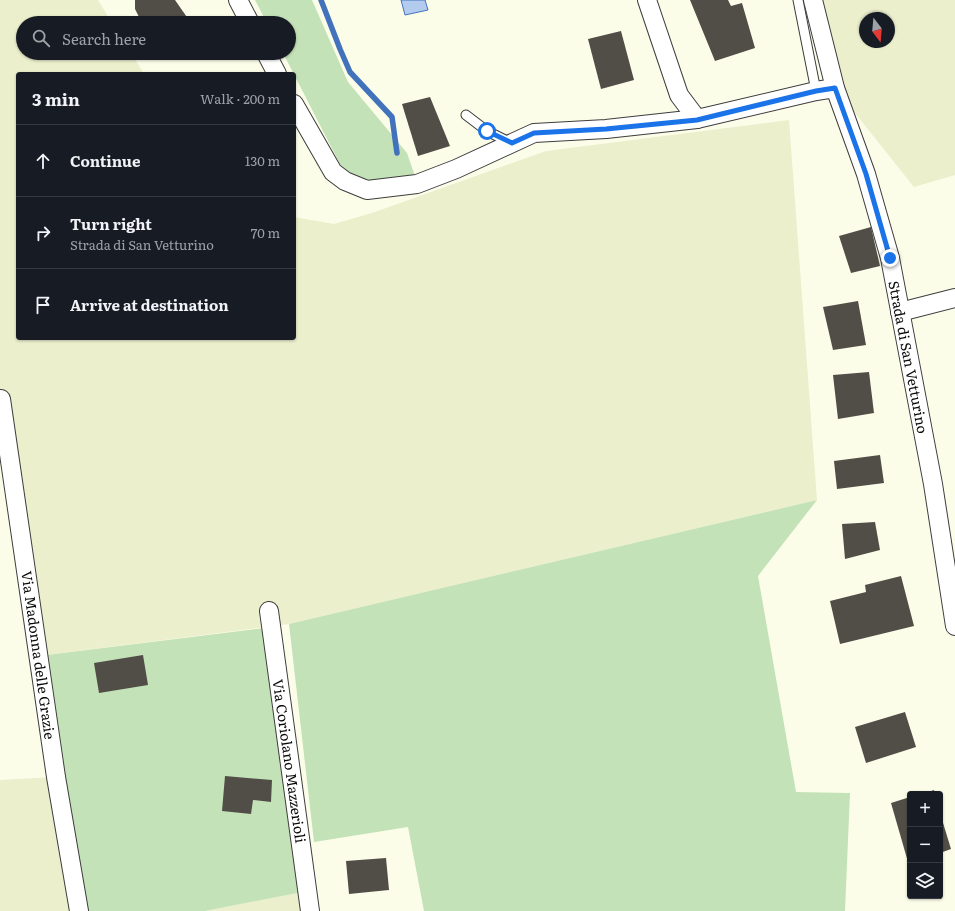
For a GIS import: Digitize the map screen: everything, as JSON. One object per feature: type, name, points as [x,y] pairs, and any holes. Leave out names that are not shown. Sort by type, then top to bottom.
[{"type":"street","points":[[238,0],[246,16]]},
{"type":"street","points":[[647,0],[679,94],[697,120]]},
{"type":"street","name":"Strada di San Vetturino","points":[[813,0],[835,88],[866,174],[890,258],[933,484],[955,626]]},
{"type":"street","points":[[270,60],[276,72]]},
{"type":"street","points":[[296,107],[333,172],[345,181],[367,190],[417,184],[456,169],[534,133],[606,129],[697,120],[816,91],[835,88]]},
{"type":"street","points":[[900,312],[955,298]]},
{"type":"street","name":"Via Madonna delle Grazie","points":[[1,399],[56,777],[79,911]]},
{"type":"street","name":"Via Coriolano Mazzerioli","points":[[269,611],[310,911]]},
{"type":"lane","points":[[798,0],[816,91]]},
{"type":"lane","points":[[466,115],[487,131],[512,143]]},
{"type":"green space","points":[[0,0],[98,0],[108,16],[16,16],[16,60],[135,60],[143,72],[16,72],[16,340],[296,340],[296,217],[334,224],[375,212],[546,151],[789,120],[817,500],[289,624],[39,656],[0,388]]},
{"type":"green space","points":[[255,0],[312,0],[348,82],[407,153],[415,176],[361,181],[344,172],[296,78],[296,72],[293,72],[287,60],[296,60],[296,16],[263,16]]},
{"type":"green space","points":[[813,0],[955,0],[955,175],[914,187],[835,88]]},
{"type":"green space","points":[[817,500],[758,576],[796,792],[850,793],[845,911],[424,911],[408,827],[314,842],[289,624]]},
{"type":"green space","points":[[272,627],[308,891],[205,911],[79,911],[39,656]]},
{"type":"green space","points":[[56,777],[79,911],[0,911],[0,780]]},
{"type":"green space","points":[[308,891],[310,911],[205,911]]},
{"type":"water","points":[[401,0],[425,0],[428,10],[405,15]]},
{"type":"building","points":[[135,0],[175,0],[186,16],[138,16],[135,9]]},
{"type":"building","points":[[690,0],[728,0],[731,6],[742,3],[755,48],[715,61]]},
{"type":"building","points":[[621,31],[634,80],[601,89],[588,39]]},
{"type":"building","points":[[430,97],[450,146],[418,156],[402,104]]},
{"type":"building","points":[[871,227],[880,266],[851,273],[839,236]]},
{"type":"building","points":[[858,301],[866,345],[833,350],[823,307]]},
{"type":"building","points":[[869,372],[874,413],[838,419],[833,375]]},
{"type":"building","points":[[880,455],[884,483],[837,489],[834,461]]},
{"type":"building","points":[[875,522],[880,550],[845,559],[842,524]]},
{"type":"building","points":[[901,576],[914,626],[840,644],[830,601],[866,592],[865,585]]},
{"type":"building","points":[[143,655],[148,685],[99,693],[94,663]]},
{"type":"building","points":[[905,712],[916,747],[866,763],[855,727]]},
{"type":"building","points":[[225,776],[272,780],[271,802],[253,800],[251,814],[222,811]]},
{"type":"building","points":[[907,798],[907,859],[891,803]]},
{"type":"building","points":[[943,823],[951,849],[943,852]]},
{"type":"building","points":[[386,858],[389,890],[349,894],[346,861]]},
{"type":"waterway","points":[[321,0],[350,72],[392,117],[397,153]]},
{"type":"route","points":[[487,131],[512,143],[534,133],[606,129],[697,120],[816,91],[835,88],[866,174],[890,258]]}]
